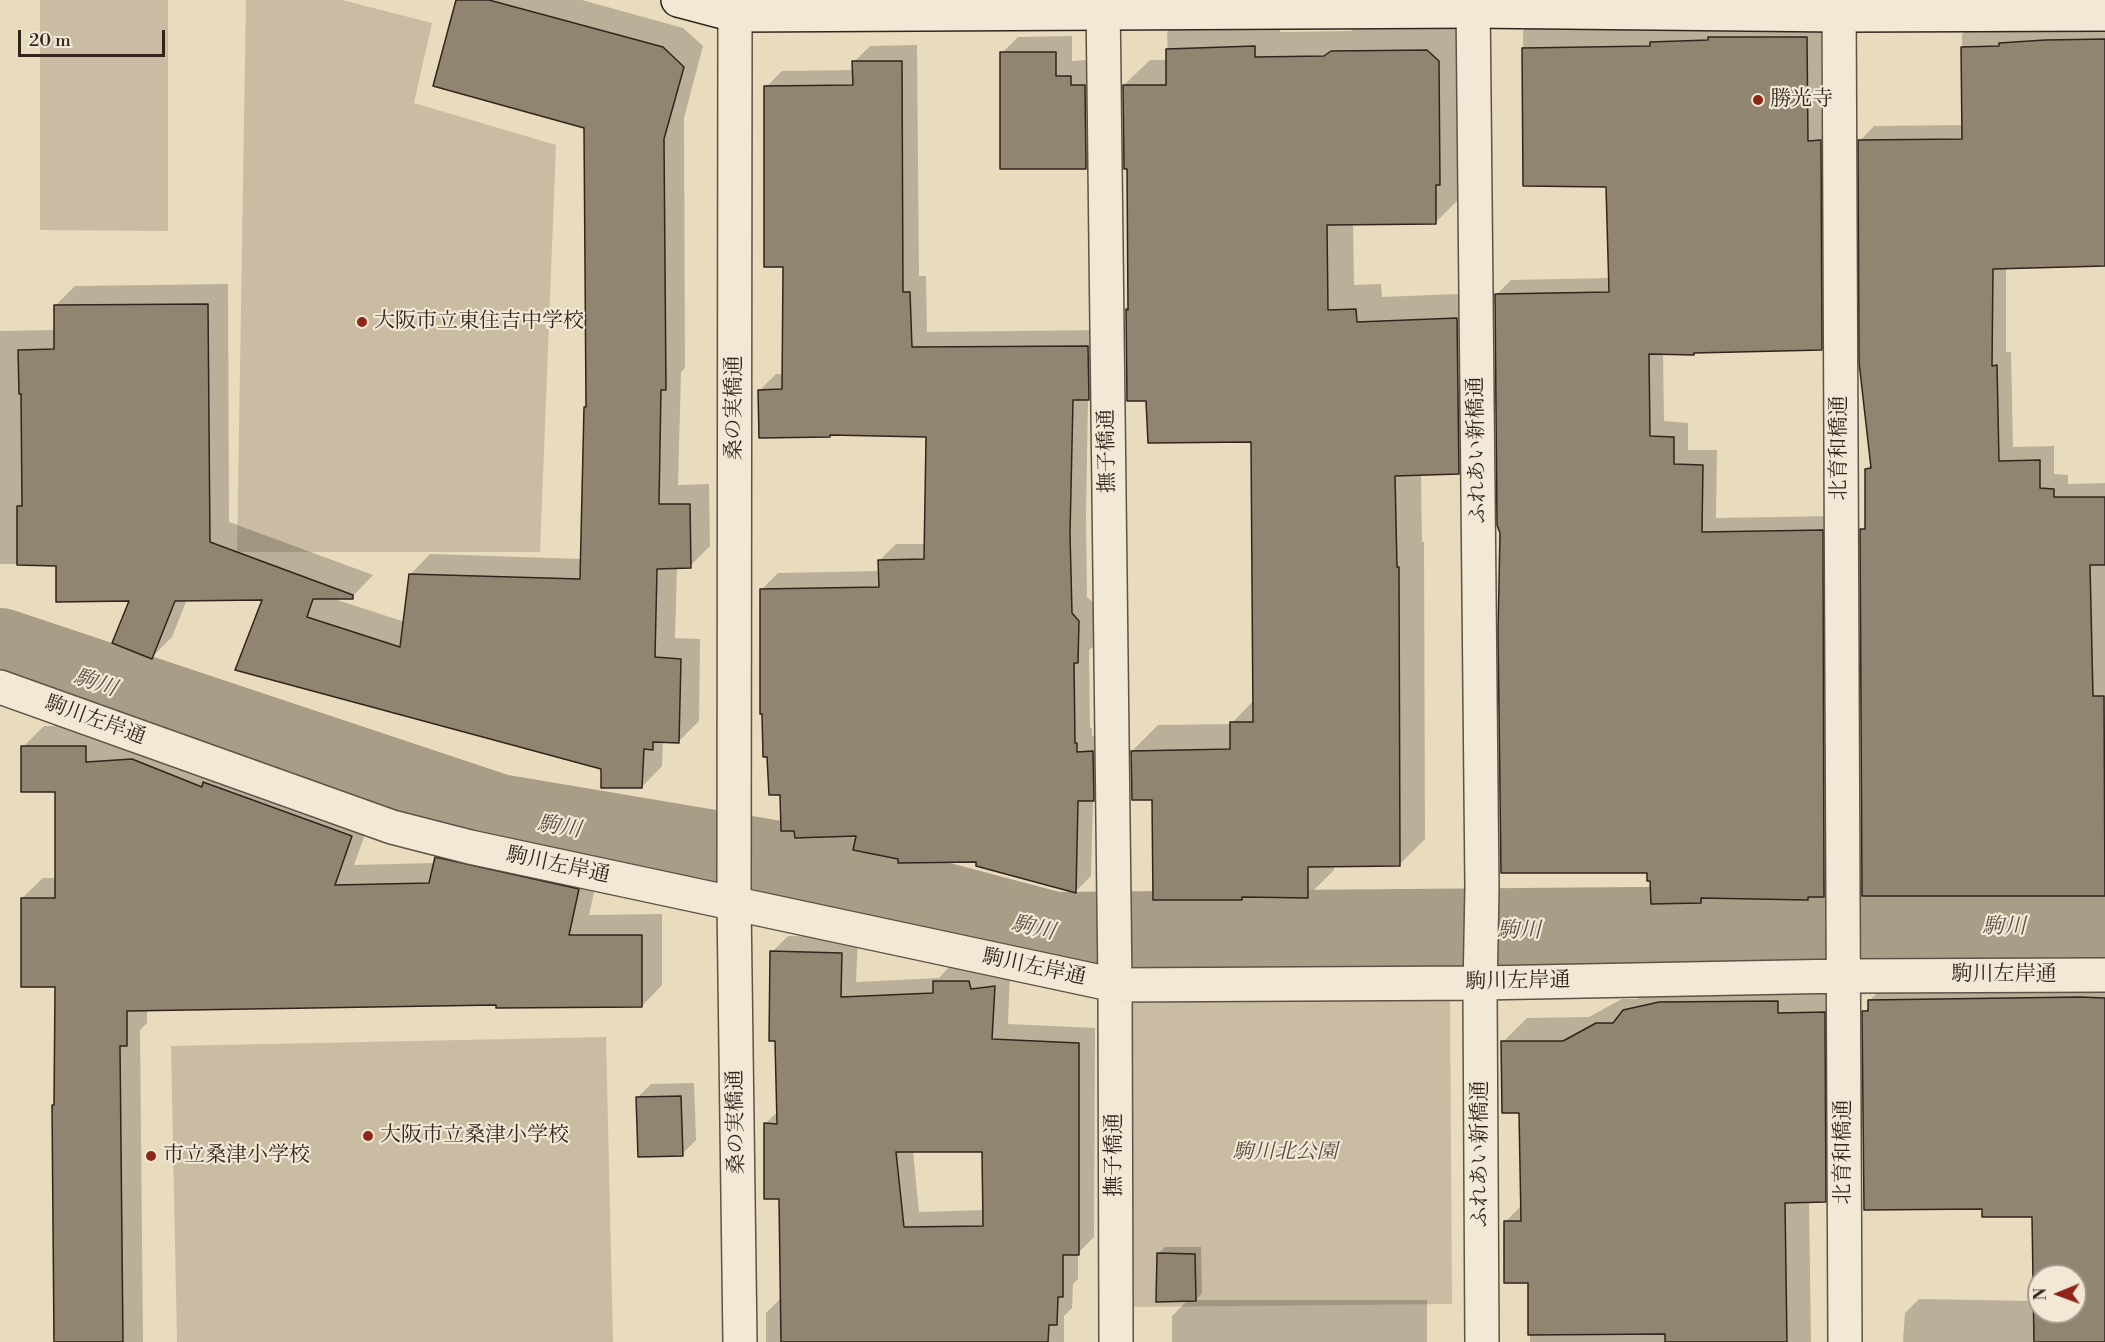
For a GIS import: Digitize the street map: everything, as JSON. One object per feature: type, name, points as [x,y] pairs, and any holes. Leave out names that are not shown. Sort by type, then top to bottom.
[{"type":"street","points":[[678,0],[735,8],[1473,6],[1839,8],[2105,14]]},
{"type":"street","name":"撫子橋通","points":[[1103,6],[1115,976],[1116,1342]]},
{"type":"street","name":"ふれあい新橋通","points":[[1473,6],[1482,900],[1480,974],[1482,1342]]},
{"type":"street","name":"桑の実橋通","points":[[735,8],[734,895],[740,1342]]},
{"type":"street","name":"北育和橋通","points":[[1839,8],[1845,1342]]},
{"type":"street","name":"駒川左岸通","points":[[0,687],[392,827],[470,847],[734,895],[1115,976],[1843,969],[2105,975]]},
{"type":"green space","points":[[40,0],[168,0],[168,231],[40,230]]},
{"type":"green space","points":[[246,0],[342,0],[432,23],[414,103],[556,145],[540,552],[237,552]]},
{"type":"green space","name":"駒川北公園","points":[[1450,997],[1452,1304],[1133,1307],[1131,1003]]},
{"type":"green space","points":[[606,1037],[613,1342],[177,1342],[171,1046]]},
{"type":"building","points":[[456,0],[489,0],[663,47],[684,67],[664,139],[666,390],[661,390],[659,504],[690,504],[691,568],[657,569],[655,657],[681,659],[679,743],[653,742],[653,750],[644,749],[642,788],[601,788],[601,769],[235,670],[262,600],[175,601],[152,659],[112,643],[129,601],[56,602],[56,566],[17,565],[17,506],[22,506],[21,394],[19,394],[18,350],[54,349],[54,305],[208,304],[210,542],[353,595],[353,599],[313,599],[307,617],[400,647],[409,574],[580,579],[584,407],[586,407],[584,128],[433,86]]},
{"type":"building","points":[[1708,37],[1807,37],[1808,141],[1821,140],[1822,350],[1694,353],[1694,355],[1649,354],[1650,436],[1674,437],[1674,464],[1703,465],[1702,532],[1823,530],[1824,897],[1808,897],[1808,900],[1701,898],[1701,903],[1651,904],[1650,881],[1647,881],[1647,873],[1501,873],[1498,632],[1500,533],[1497,525],[1495,294],[1609,292],[1606,187],[1523,186],[1522,48],[1650,46],[1650,42],[1708,40]]},
{"type":"building","points":[[2105,39],[2105,266],[1993,269],[1992,366],[1997,365],[1999,461],[2040,460],[2040,488],[2054,489],[2054,497],[2105,497],[2105,565],[2090,565],[2093,696],[2104,696],[2105,896],[1862,896],[1860,529],[1865,529],[1865,469],[1871,468],[1859,362],[1858,140],[1962,139],[1961,47],[1999,46],[1999,43],[2045,40]]},
{"type":"building","points":[[1255,46],[1255,57],[1324,56],[1331,51],[1427,50],[1439,61],[1440,185],[1436,185],[1436,224],[1327,225],[1328,310],[1356,309],[1357,322],[1457,318],[1459,474],[1395,476],[1397,567],[1399,567],[1400,866],[1308,867],[1308,898],[1242,897],[1242,900],[1153,900],[1152,800],[1132,800],[1131,751],[1230,749],[1230,722],[1253,722],[1251,442],[1148,443],[1146,401],[1127,401],[1127,169],[1124,169],[1123,85],[1166,85],[1166,49]]},
{"type":"building","points":[[1000,52],[1056,52],[1056,76],[1071,76],[1071,85],[1085,85],[1086,169],[1000,169]]},
{"type":"building","points":[[852,61],[902,61],[903,292],[910,292],[912,347],[1088,346],[1089,400],[1073,400],[1070,534],[1072,613],[1079,621],[1078,663],[1074,663],[1075,743],[1077,743],[1077,752],[1093,751],[1094,801],[1078,801],[1076,893],[976,866],[976,862],[898,863],[898,859],[853,850],[856,836],[795,838],[794,831],[781,831],[780,795],[769,795],[767,757],[763,757],[762,714],[760,714],[760,589],[879,587],[878,560],[924,559],[926,437],[830,435],[830,437],[759,438],[758,390],[782,389],[783,267],[764,267],[764,86],[853,85]]},
{"type":"building","points":[[21,746],[86,746],[86,762],[132,759],[202,787],[203,782],[352,836],[335,885],[429,883],[435,857],[579,889],[569,935],[642,935],[642,1007],[496,1008],[496,1005],[127,1011],[127,1046],[120,1046],[123,1342],[54,1342],[52,1105],[54,1105],[55,987],[21,987],[21,898],[55,898],[55,792],[21,792]]},
{"type":"building","points":[[770,951],[842,953],[841,997],[933,993],[933,981],[969,981],[971,989],[995,986],[992,1039],[1079,1043],[1079,1255],[1063,1255],[1063,1297],[1058,1297],[1057,1325],[1049,1325],[1048,1342],[781,1342],[779,1199],[764,1199],[764,1123],[777,1124],[775,1041],[769,1041]],"holes":[[[896,1152],[982,1152],[983,1226],[904,1227]]]},
{"type":"building","points":[[2105,998],[2105,1342],[2034,1342],[2034,1324],[2087,1324],[2087,1264],[2033,1264],[2032,1217],[1982,1217],[1982,1209],[1864,1210],[1862,1011],[1868,1011],[1868,1000]]},
{"type":"building","points":[[1778,1001],[1778,1013],[1825,1012],[1826,1202],[1785,1203],[1787,1342],[1665,1342],[1665,1334],[1528,1335],[1528,1283],[1504,1283],[1504,1221],[1521,1221],[1519,1113],[1502,1113],[1501,1041],[1563,1041],[1596,1023],[1613,1023],[1623,1010],[1659,1002]]},
{"type":"building","points":[[681,1096],[683,1156],[638,1157],[636,1097]]},
{"type":"building","points":[[1157,1253],[1195,1254],[1196,1301],[1156,1302]]},
{"type":"waterway","name":"駒川","points":[[0,652],[498,818],[801,869],[1054,936],[2105,927]]},
{"type":"place","name":"勝光寺","points":[[1758,100]]},
{"type":"place","name":"大阪市立東住吉中学校","points":[[362,322]]},
{"type":"place","name":"大阪市立桑津小学校","points":[[368,1136]]},
{"type":"place","name":"市立桑津小学校","points":[[151,1156]]}]
